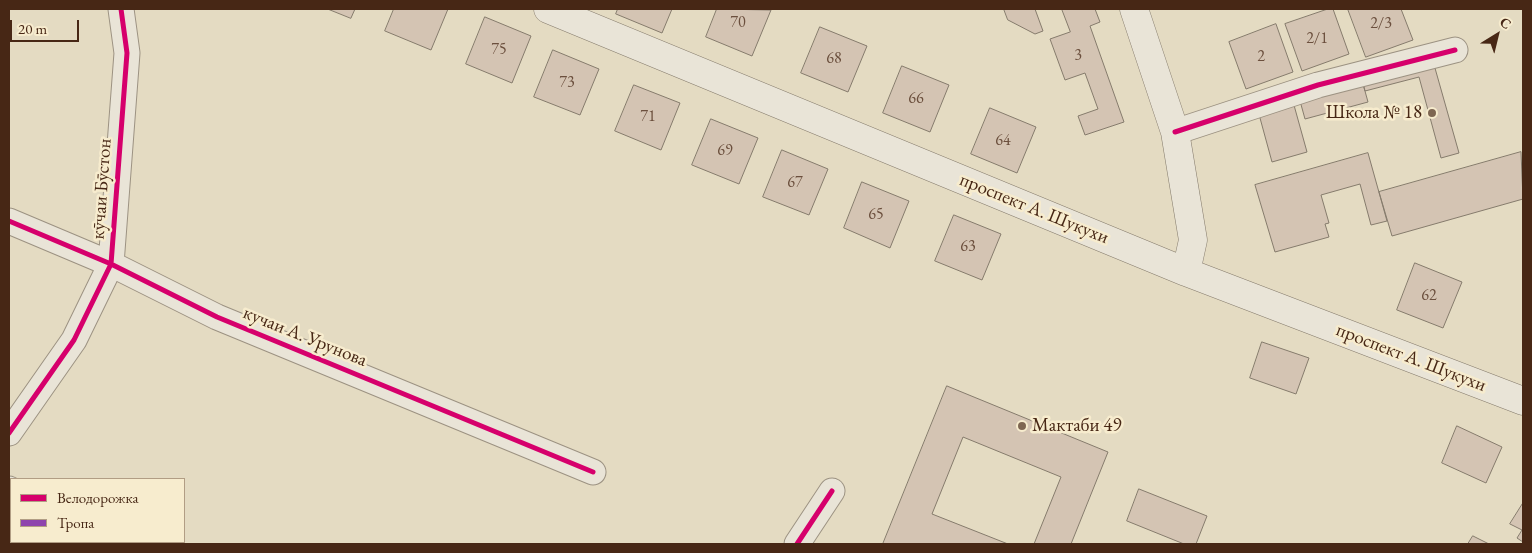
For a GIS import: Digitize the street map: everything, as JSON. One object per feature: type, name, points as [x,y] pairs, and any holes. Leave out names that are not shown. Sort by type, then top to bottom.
[{"type":"main road","name":"проспект А. Шукухи","points":[[548,9],[1186,272],[1523,401]]},
{"type":"main road","points":[[1134,9],[1175,132],[1193,240],[1186,272]]},
{"type":"street","name":"кӯчаи Бӯстон","points":[[9,433],[74,340],[111,264],[127,53],[121,9]]},
{"type":"street","points":[[1175,132],[1318,85],[1455,50]]},
{"type":"street","name":"кучаи А. Урунова","points":[[9,221],[111,264],[216,317],[593,472]]},
{"type":"street","points":[[797,544],[832,491]]},
{"type":"building","points":[[328,9],[355,9],[351,18]]},
{"type":"building","points":[[394,9],[448,9],[431,50],[385,31]]},
{"type":"building","points":[[618,9],[672,9],[662,33],[616,14]]},
{"type":"building","points":[[717,9],[771,10],[752,56],[706,37]]},
{"type":"building","points":[[1004,9],[1035,9],[1043,31],[1035,34],[1008,20]]},
{"type":"building","points":[[1062,9],[1095,9],[1100,22],[1090,26],[1124,122],[1085,135],[1078,116],[1098,109],[1085,73],[1065,80],[1050,39],[1070,32]]},
{"type":"building","points":[[1333,9],[1349,54],[1302,71],[1285,24]]},
{"type":"building","points":[[1348,9],[1401,9],[1413,40],[1366,57]]},
{"type":"building","points":[[485,17],[531,36],[512,83],[466,64]]},
{"type":"building","points":[[1276,24],[1293,72],[1246,89],[1229,42]]},
{"type":"building","points":[[820,27],[867,46],[848,92],[801,73]]},
{"type":"building","points":[[553,50],[599,69],[580,115],[534,97]]},
{"type":"building","points":[[1431,54],[1459,153],[1441,158],[1419,77],[1365,91],[1360,73]]},
{"type":"building","points":[[902,66],[949,85],[930,132],[883,113]]},
{"type":"building","points":[[1360,73],[1368,102],[1305,119],[1297,90]]},
{"type":"building","points":[[634,85],[680,103],[661,150],[615,131]]},
{"type":"building","points":[[1292,98],[1307,152],[1272,162],[1257,107]]},
{"type":"building","points":[[990,108],[1036,127],[1017,173],[971,154]]},
{"type":"building","points":[[711,119],[758,138],[739,184],[692,165]]},
{"type":"building","points":[[782,150],[828,169],[809,215],[763,197]]},
{"type":"building","points":[[1521,152],[1523,199],[1392,236],[1379,192]]},
{"type":"building","points":[[1368,153],[1387,221],[1371,225],[1360,184],[1321,195],[1329,223],[1325,224],[1329,237],[1275,252],[1255,185]]},
{"type":"building","points":[[862,182],[909,201],[890,248],[844,228]]},
{"type":"building","points":[[954,215],[1001,234],[982,280],[935,261]]},
{"type":"building","points":[[1415,263],[1462,282],[1443,328],[1397,310]]},
{"type":"building","points":[[1262,342],[1309,358],[1296,394],[1250,378]]},
{"type":"building","points":[[947,386],[1108,452],[1071,544],[1034,544],[1061,477],[963,437],[932,514],[1008,544],[883,544]]},
{"type":"building","points":[[1457,426],[1502,447],[1486,483],[1442,463]]},
{"type":"building","points":[[1139,489],[1207,516],[1196,544],[1184,544],[1127,521]]},
{"type":"building","points":[[1523,503],[1523,542],[1517,538],[1522,530],[1510,524]]},
{"type":"building","points":[[1473,536],[1489,544],[1468,544]]},
{"type":"cycle path","points":[[9,433],[74,340],[111,264],[127,53],[121,9]]},
{"type":"cycle path","points":[[1175,132],[1318,85],[1455,50]]},
{"type":"cycle path","points":[[9,221],[111,264],[217,317],[593,472]]},
{"type":"cycle path","points":[[797,544],[832,491]]},
{"type":"place","name":"Школа № 18","points":[[1432,113]]},
{"type":"place","name":"Мактаби 49","points":[[1022,426]]}]
